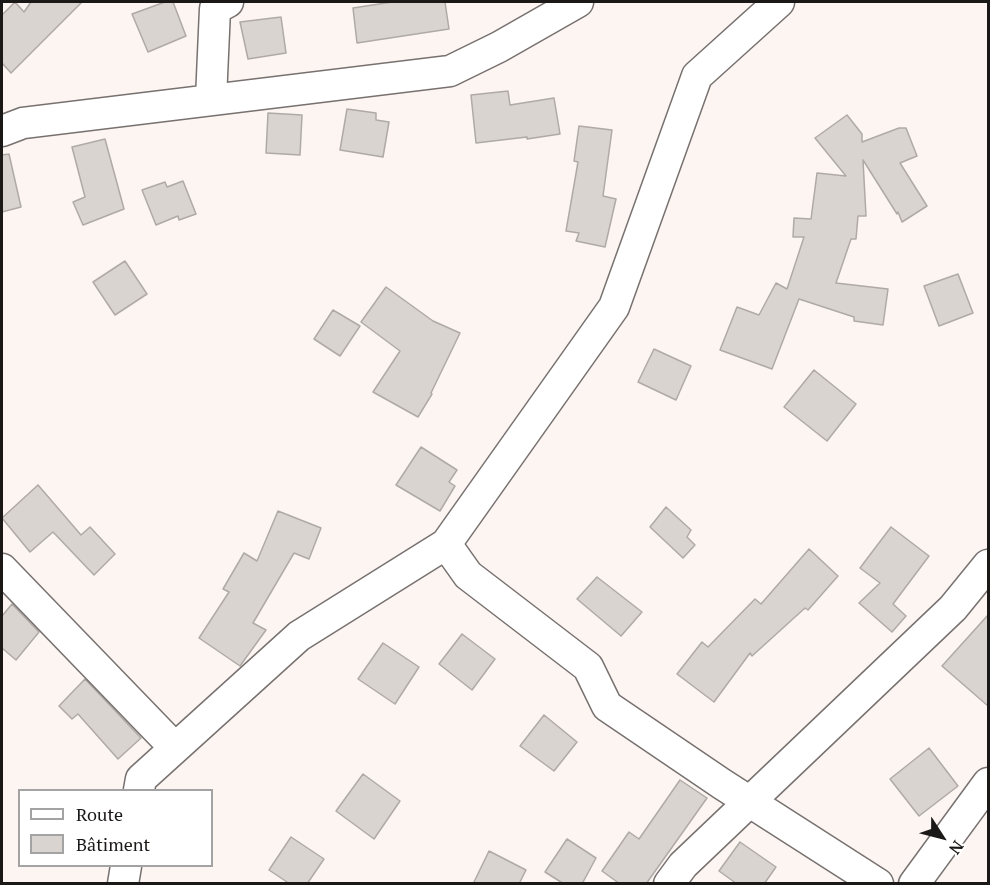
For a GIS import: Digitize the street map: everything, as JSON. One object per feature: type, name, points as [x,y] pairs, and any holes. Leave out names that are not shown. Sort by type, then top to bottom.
[{"type":"street","points":[[211,99],[215,9],[228,2]]},
{"type":"street","points":[[2,131],[23,123],[450,71],[499,47],[578,2]]},
{"type":"street","points":[[139,789],[141,779],[298,636],[446,544],[614,307],[697,76],[779,2]]},
{"type":"street","points":[[446,544],[468,575],[588,667],[607,706],[878,884]]},
{"type":"street","points":[[669,884],[683,865],[953,608],[988,566]]},
{"type":"street","points":[[2,570],[175,748]]},
{"type":"street","points":[[914,884],[988,783]]},
{"type":"street","points":[[123,884],[126,867]]},
{"type":"building","points":[[15,2],[24,12],[31,2],[82,2],[11,73],[2,63],[2,15]]},
{"type":"building","points":[[165,2],[173,2],[186,36],[148,52],[132,14]]},
{"type":"building","points":[[392,2],[445,2],[449,29],[357,43],[353,8]]},
{"type":"building","points":[[281,17],[286,53],[248,59],[240,22]]},
{"type":"building","points":[[508,91],[510,105],[554,98],[560,134],[476,143],[471,95]]},
{"type":"building","points":[[347,109],[376,113],[376,120],[389,122],[383,157],[340,150]]},
{"type":"building","points":[[268,113],[302,115],[300,155],[266,153]]},
{"type":"building","points":[[847,115],[862,134],[862,142],[899,128],[906,128],[917,156],[900,163],[927,206],[902,222],[898,212],[897,214],[863,160],[866,216],[858,216],[856,239],[851,239],[836,283],[888,289],[883,325],[854,321],[854,317],[799,299],[772,369],[720,350],[737,307],[759,315],[776,283],[787,289],[804,237],[793,237],[794,218],[811,219],[817,173],[846,176],[815,138]]},
{"type":"building","points":[[579,126],[612,130],[603,196],[616,199],[605,247],[576,241],[579,233],[566,231],[578,162],[574,161]]},
{"type":"building","points":[[105,139],[124,209],[83,225],[73,202],[85,197],[72,147]]},
{"type":"building","points":[[9,154],[21,207],[2,212],[2,155]]},
{"type":"building","points":[[183,181],[196,214],[179,220],[178,216],[156,225],[142,190],[165,182],[167,187]]},
{"type":"building","points":[[125,261],[147,294],[115,315],[93,282]]},
{"type":"building","points":[[958,274],[973,313],[939,326],[924,286]]},
{"type":"building","points":[[386,287],[433,321],[460,333],[432,394],[418,417],[373,392],[400,351],[361,322]]},
{"type":"building","points":[[333,310],[360,326],[340,356],[314,339]]},
{"type":"building","points":[[654,349],[691,366],[676,400],[638,382]]},
{"type":"building","points":[[814,370],[856,404],[827,441],[784,407]]},
{"type":"building","points":[[421,447],[457,470],[449,482],[455,486],[440,511],[396,485]]},
{"type":"building","points":[[38,485],[81,535],[90,527],[115,554],[94,575],[53,532],[30,552],[2,518]]},
{"type":"building","points":[[666,507],[691,530],[687,537],[695,545],[683,558],[650,527]]},
{"type":"building","points":[[278,511],[321,528],[309,559],[294,553],[253,623],[266,630],[240,666],[199,638],[229,592],[223,589],[244,553],[257,561]]},
{"type":"building","points":[[891,527],[929,556],[893,604],[906,616],[892,632],[859,603],[880,583],[860,568]]},
{"type":"building","points":[[809,549],[838,576],[808,610],[805,608],[752,656],[750,653],[714,702],[677,674],[702,642],[708,647],[755,599],[761,604]]},
{"type":"building","points":[[597,577],[642,612],[621,636],[577,599]]},
{"type":"building","points":[[12,604],[39,632],[16,660],[2,648],[2,616]]},
{"type":"building","points":[[988,615],[988,706],[942,666]]},
{"type":"building","points":[[462,634],[495,659],[472,690],[439,664]]},
{"type":"building","points":[[383,643],[419,667],[395,704],[358,679]]},
{"type":"building","points":[[85,679],[141,738],[118,759],[78,714],[72,719],[59,706]]},
{"type":"building","points":[[544,715],[577,742],[554,771],[520,746]]},
{"type":"building","points":[[929,748],[958,786],[919,816],[890,779]]},
{"type":"building","points":[[363,774],[400,801],[374,839],[336,811]]},
{"type":"building","points":[[680,780],[707,798],[646,884],[620,884],[602,871],[629,832],[639,839]]},
{"type":"building","points":[[291,837],[324,859],[307,884],[290,884],[269,870]]},
{"type":"building","points":[[567,839],[596,858],[582,884],[564,884],[545,872]]},
{"type":"building","points":[[740,842],[776,867],[764,884],[737,884],[719,871]]},
{"type":"building","points":[[489,851],[526,870],[519,884],[473,884]]}]
